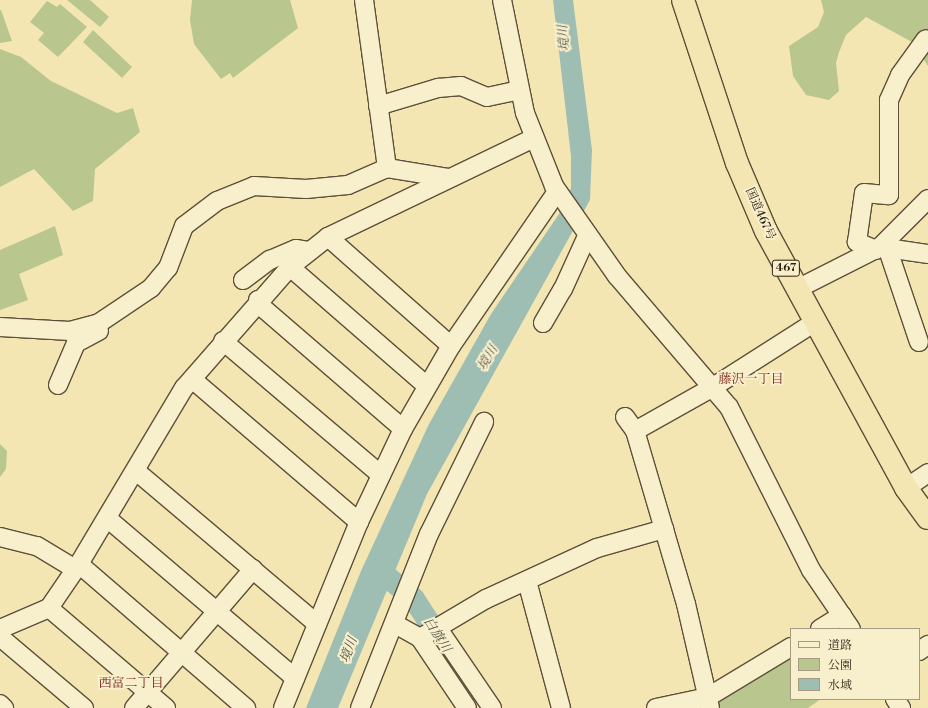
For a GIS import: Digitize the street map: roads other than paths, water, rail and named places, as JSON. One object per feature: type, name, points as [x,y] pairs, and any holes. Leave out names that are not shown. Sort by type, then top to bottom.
[{"type":"highway","name":"国道467号","points":[[683,0],[737,163],[766,231],[906,488],[928,518]]},
{"type":"street","points":[[364,0],[387,168]]},
{"type":"street","points":[[502,0],[519,90],[534,138],[560,197],[617,276],[714,387],[736,420],[811,570],[846,622],[824,628]]},
{"type":"street","points":[[926,39],[900,75],[889,100],[889,195],[864,194],[857,242],[881,249],[928,254]]},
{"type":"street","points":[[378,106],[438,88],[461,86],[487,97],[519,90]]},
{"type":"street","points":[[0,629],[49,608],[77,567],[192,379],[258,300],[290,267],[308,251],[328,237],[534,138]]},
{"type":"street","points":[[0,327],[70,331],[99,323],[151,288],[168,268],[184,226],[217,201],[254,186],[306,189],[348,185],[387,168],[449,178]]},
{"type":"street","points":[[283,708],[359,522],[403,429],[451,346],[560,197]]},
{"type":"street","points":[[797,289],[881,249],[928,200]]},
{"type":"street","points":[[543,322],[563,290],[586,231]]},
{"type":"street","points":[[328,237],[451,346]]},
{"type":"street","points":[[243,280],[270,260],[296,249],[308,251]]},
{"type":"street","points":[[881,249],[919,342]]},
{"type":"street","points":[[290,267],[427,386]]},
{"type":"street","points":[[258,300],[263,308],[403,429]]},
{"type":"street","points":[[709,703],[664,529],[630,424],[714,387],[815,322]]},
{"type":"street","points":[[58,385],[76,343],[99,331],[99,323]]},
{"type":"street","points":[[223,341],[381,475]]},
{"type":"street","points":[[192,379],[359,522]]},
{"type":"street","points":[[360,708],[395,624],[408,582],[451,484],[484,422]]},
{"type":"street","points":[[136,471],[317,624]]},
{"type":"street","points":[[906,488],[928,473]]},
{"type":"street","points":[[107,518],[295,678]]},
{"type":"street","points":[[420,638],[486,599],[597,548],[664,529]]},
{"type":"street","points":[[0,537],[37,546],[77,567],[182,652],[246,708]]},
{"type":"street","points":[[134,708],[253,569]]},
{"type":"street","points":[[527,581],[561,708]]},
{"type":"street","points":[[49,608],[166,708]]},
{"type":"street","points":[[395,624],[420,638],[467,708]]},
{"type":"street","points":[[437,627],[492,708]]},
{"type":"street","points":[[0,637],[84,708]]},
{"type":"street","points":[[656,708],[709,703],[790,648]]},
{"type":"street","points":[[0,704],[4,708]]},
{"type":"water","name":"境川","points":[[553,0],[573,0],[592,150],[590,200],[427,494],[338,708],[306,708],[361,571],[429,424],[491,314],[559,214],[571,188],[571,156]]},
{"type":"waterway","name":"白旗川","points":[[379,570],[414,599],[445,647]]},
{"type":"district","name":"藤沢一丁目","points":[[751,379]]},
{"type":"district","name":"西富二丁目","points":[[131,683]]}]
